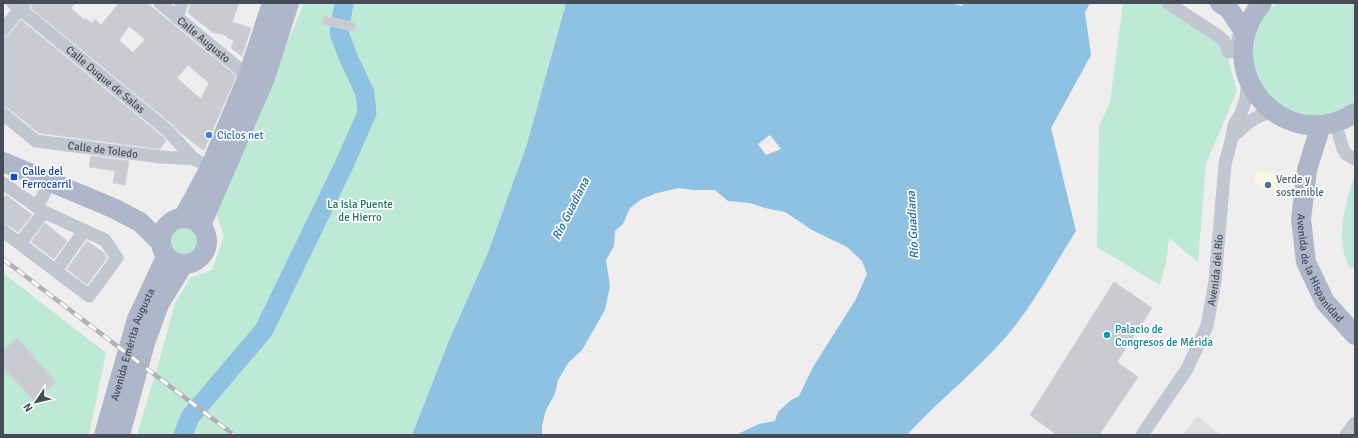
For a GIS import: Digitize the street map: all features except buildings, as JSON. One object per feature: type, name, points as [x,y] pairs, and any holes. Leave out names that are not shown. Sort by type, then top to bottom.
[{"type":"main road","points":[[170,255],[161,236],[175,221],[202,164],[248,76],[272,3]]},
{"type":"main road","points":[[201,225],[265,78],[289,3]]},
{"type":"main road","points":[[1220,3],[1229,9],[1245,33]]},
{"type":"main road","points":[[1262,3],[1245,33],[1243,56],[1248,79],[1254,92],[1263,103],[1274,112],[1294,122],[1308,124],[1340,119]]},
{"type":"main road","name":"Avenida de la Hispanidad","points":[[1307,170],[1340,119]]},
{"type":"main road","name":"Avenida de la Hispanidad","points":[[1294,122],[1303,148],[1307,170],[1301,219],[1306,262],[1325,302],[1355,335]]},
{"type":"main road","points":[[3,162],[113,208],[140,222],[170,255],[191,264],[203,255],[207,240],[201,225],[196,221],[140,222]]},
{"type":"main road","name":"Avenida Emérita Augusta","points":[[104,435],[137,319],[170,255]]},
{"type":"main road","name":"Avenida Emérita Augusta","points":[[120,435],[145,343],[159,304],[170,255]]},
{"type":"street","name":"Calle Augusto","points":[[160,3],[248,76]]},
{"type":"street","points":[[178,18],[182,3]]},
{"type":"street","points":[[1168,3],[1220,37],[1224,41],[1229,52],[1238,51],[1238,38],[1234,24],[1223,12],[1211,3]]},
{"type":"street","points":[[1229,3],[1245,21],[1250,9],[1256,3]]},
{"type":"street","points":[[3,30],[19,5]]},
{"type":"street","name":"Calle Duque de Salas","points":[[19,5],[167,130],[202,164]]},
{"type":"street","name":"Avenida del Río","points":[[1142,435],[1187,369],[1207,326],[1215,281],[1225,164],[1234,125],[1241,113],[1246,99],[1248,79]]},
{"type":"street","points":[[1232,136],[1251,119],[1262,114],[1274,112]]},
{"type":"street","name":"Calle de Toledo","points":[[3,114],[36,142],[162,157],[202,164]]},
{"type":"street","points":[[1340,119],[1340,142],[1342,150],[1355,159]]},
{"type":"street","points":[[20,243],[41,210],[50,182]]},
{"type":"street","points":[[3,231],[89,296],[117,258],[105,240],[41,210],[5,189]]},
{"type":"street","points":[[56,270],[84,231]]},
{"type":"street","points":[[1346,435],[1355,423]]},
{"type":"shaded area","name":"Verde y sostenible","points":[[1256,171],[1278,174],[1276,189],[1266,191],[1254,181]]},
{"type":"shaded area","points":[[1197,416],[1221,435],[1182,435]]},
{"type":"green space","name":"La isla Puente de Hierro","points":[[304,3],[566,3],[527,144],[487,255],[450,338],[412,435],[137,435],[175,303],[190,278],[212,270],[224,236],[215,211]]},
{"type":"green space","points":[[1123,3],[1167,3],[1217,39],[1227,55],[1237,91],[1206,164],[1198,262],[1169,238],[1166,263],[1160,285],[1097,247],[1099,127],[1110,102]]},
{"type":"green space","points":[[1276,3],[1355,3],[1355,103],[1340,112],[1312,116],[1284,108],[1269,95],[1258,79],[1253,60],[1256,31],[1265,14]]},
{"type":"green space","points":[[1355,173],[1355,267],[1351,269],[1346,258],[1342,234],[1345,209]]},
{"type":"green space","points":[[184,225],[195,230],[200,241],[195,252],[184,257],[173,252],[168,241],[173,230]]},
{"type":"green space","points":[[3,273],[106,353],[89,435],[3,435]]},
{"type":"water","name":"Río Guadiana","points":[[566,3],[951,3],[962,6],[963,3],[1090,3],[1085,12],[1091,55],[1051,128],[1076,231],[1034,298],[1006,337],[907,435],[739,435],[740,433],[759,424],[775,421],[778,412],[791,400],[799,396],[813,367],[856,299],[867,274],[862,261],[847,247],[812,230],[785,212],[750,203],[728,201],[715,190],[679,188],[657,193],[642,199],[630,208],[623,224],[615,231],[614,246],[606,260],[610,286],[605,310],[582,350],[569,362],[558,380],[555,394],[546,410],[542,426],[542,435],[412,435],[450,338],[487,255],[527,144]],"holes":[[[770,135],[781,149],[766,155],[758,144]]]},
{"type":"waterway","points":[[183,435],[190,417],[264,330],[344,165],[367,113],[365,93],[339,33],[344,3]]},
{"type":"railway","points":[[3,259],[234,435]]},
{"type":"place","name":"Ciclos net","points":[[209,135]]},
{"type":"place","name":"Calle del Ferrocarril","points":[[14,177]]},
{"type":"place","name":"Verde y sostenible","points":[[1268,185]]},
{"type":"place","name":"Palacio de Congresos de Mérida","points":[[1107,335]]}]
